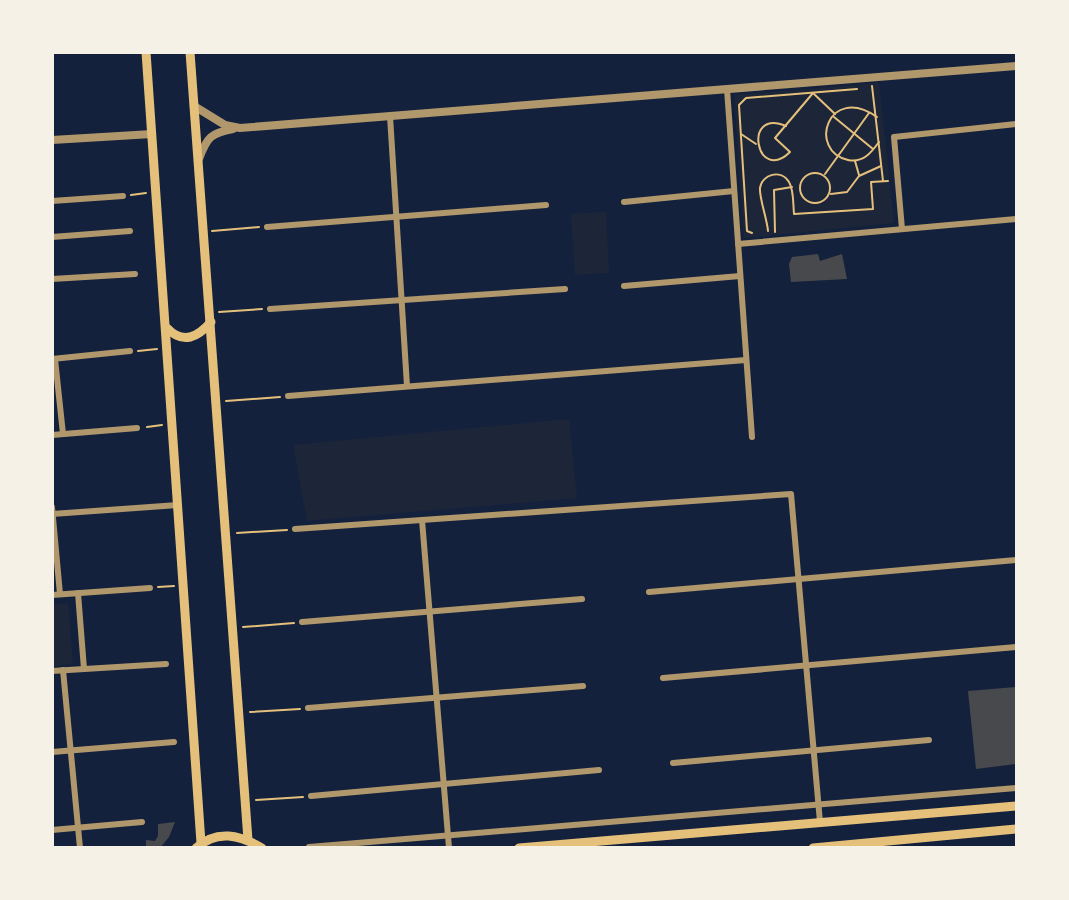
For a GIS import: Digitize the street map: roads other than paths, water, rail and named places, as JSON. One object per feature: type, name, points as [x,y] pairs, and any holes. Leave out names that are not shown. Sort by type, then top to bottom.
[{"type":"main road","points":[[146,52],[185,585],[199,845],[217,836],[234,835],[248,839],[262,848]]},
{"type":"main road","points":[[190,52],[248,839]]},
{"type":"main road","points":[[167,328],[174,336],[194,337],[201,333],[210,317]]},
{"type":"main road","points":[[519,848],[1017,806]]},
{"type":"main road","points":[[813,848],[1017,829]]},
{"type":"street","points":[[198,161],[205,143],[215,132],[240,128],[1017,66]]},
{"type":"street","points":[[727,89],[752,437]]},
{"type":"street","points":[[194,106],[226,125],[240,128]]},
{"type":"street","points":[[390,116],[407,386]]},
{"type":"street","points":[[902,229],[894,137],[1017,124]]},
{"type":"street","points":[[52,140],[152,134]]},
{"type":"street","points":[[624,202],[734,191]]},
{"type":"street","points":[[52,201],[123,196]]},
{"type":"street","points":[[267,227],[546,205]]},
{"type":"street","points":[[738,244],[1017,219]]},
{"type":"street","points":[[52,237],[130,231]]},
{"type":"street","points":[[52,279],[135,274]]},
{"type":"street","points":[[624,286],[740,276]]},
{"type":"street","points":[[270,309],[565,289]]},
{"type":"street","points":[[63,434],[54,359],[130,351]]},
{"type":"street","points":[[288,396],[746,360]]},
{"type":"street","points":[[52,435],[137,428]]},
{"type":"street","points":[[295,529],[791,494],[820,822]]},
{"type":"street","points":[[53,513],[178,505]]},
{"type":"street","points":[[52,507],[56,594],[150,588]]},
{"type":"street","points":[[422,520],[449,848]]},
{"type":"street","points":[[649,592],[1017,560]]},
{"type":"street","points":[[78,593],[84,669]]},
{"type":"street","points":[[302,622],[582,599]]},
{"type":"street","points":[[663,678],[1017,646]]},
{"type":"street","points":[[52,671],[166,664]]},
{"type":"street","points":[[63,670],[80,848]]},
{"type":"street","points":[[309,708],[583,686]]},
{"type":"street","points":[[673,763],[929,740]]},
{"type":"street","points":[[52,752],[174,742]]},
{"type":"street","points":[[311,796],[599,770]]},
{"type":"street","points":[[309,848],[1017,788]]},
{"type":"street","points":[[52,830],[142,822]]}]
